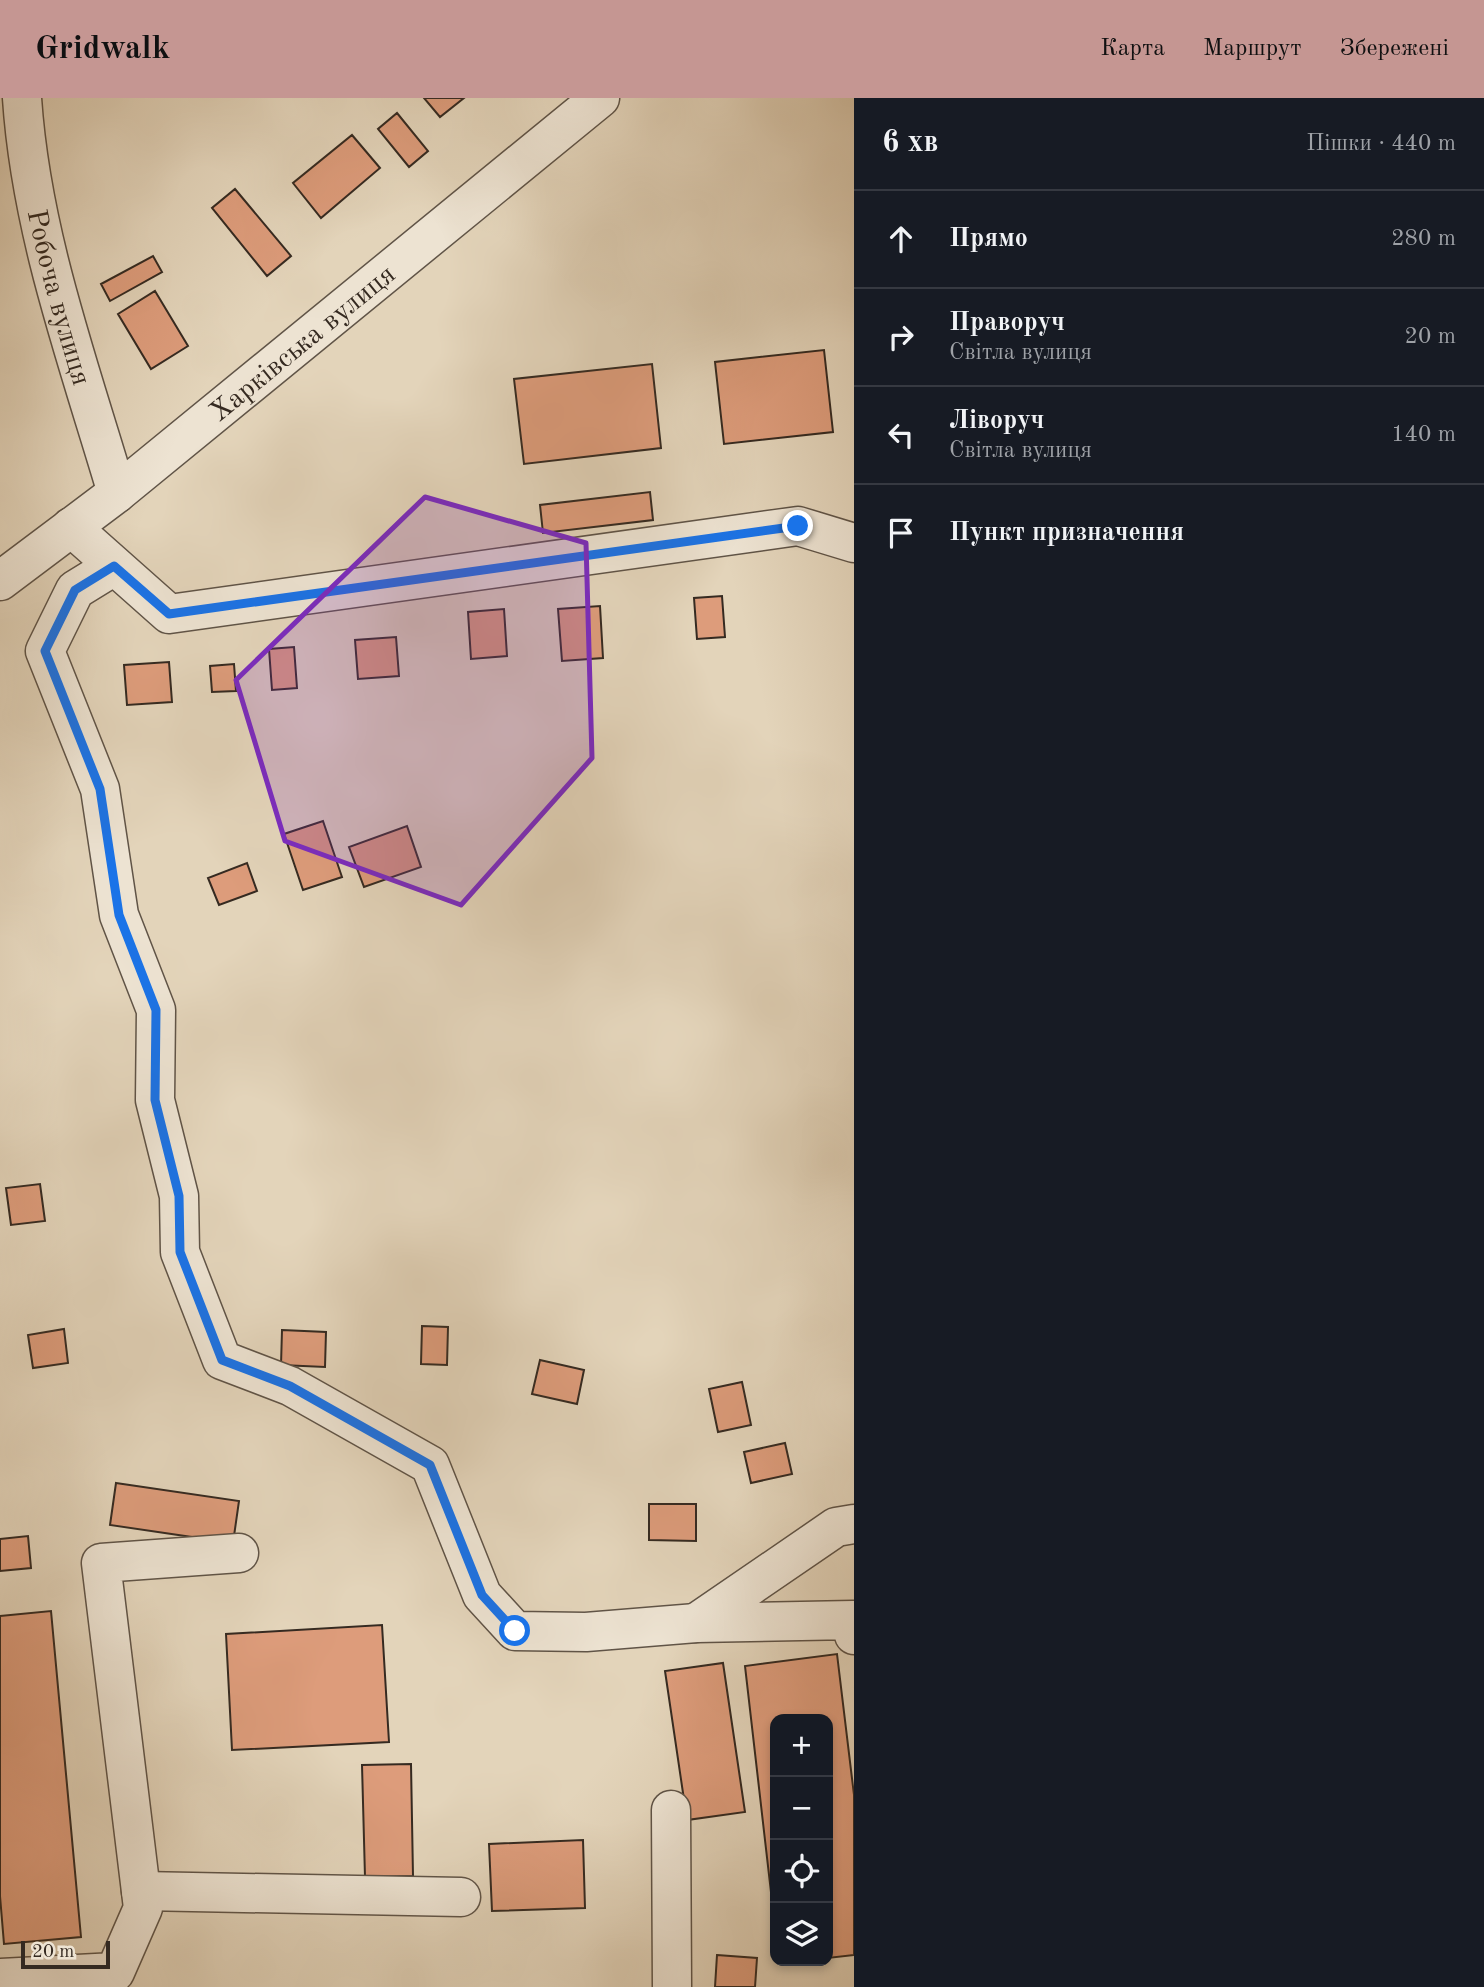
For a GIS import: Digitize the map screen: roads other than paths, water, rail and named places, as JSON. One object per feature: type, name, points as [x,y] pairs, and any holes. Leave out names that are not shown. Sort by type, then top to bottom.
[{"type":"street","name":"Робоча вулиця","points":[[22,98],[25,142],[45,248],[117,494]]},
{"type":"street","name":"Харківська вулиця","points":[[0,581],[117,494],[600,98]]},
{"type":"street","points":[[71,527],[169,614],[798,526],[854,543]]},
{"type":"street","points":[[114,566],[75,590],[45,651],[100,789],[119,915],[156,1010],[155,1100],[179,1196],[180,1252],[222,1360],[290,1386],[430,1465],[482,1595],[515,1631],[586,1632],[696,1623],[853,1620],[854,1635]]},
{"type":"street","points":[[696,1623],[836,1527],[854,1524]]},
{"type":"street","points":[[0,1978],[115,1972],[143,1908],[101,1563],[239,1553]]},
{"type":"street","points":[[671,1810],[672,1987]]},
{"type":"street","points":[[141,1891],[461,1897]]}]
